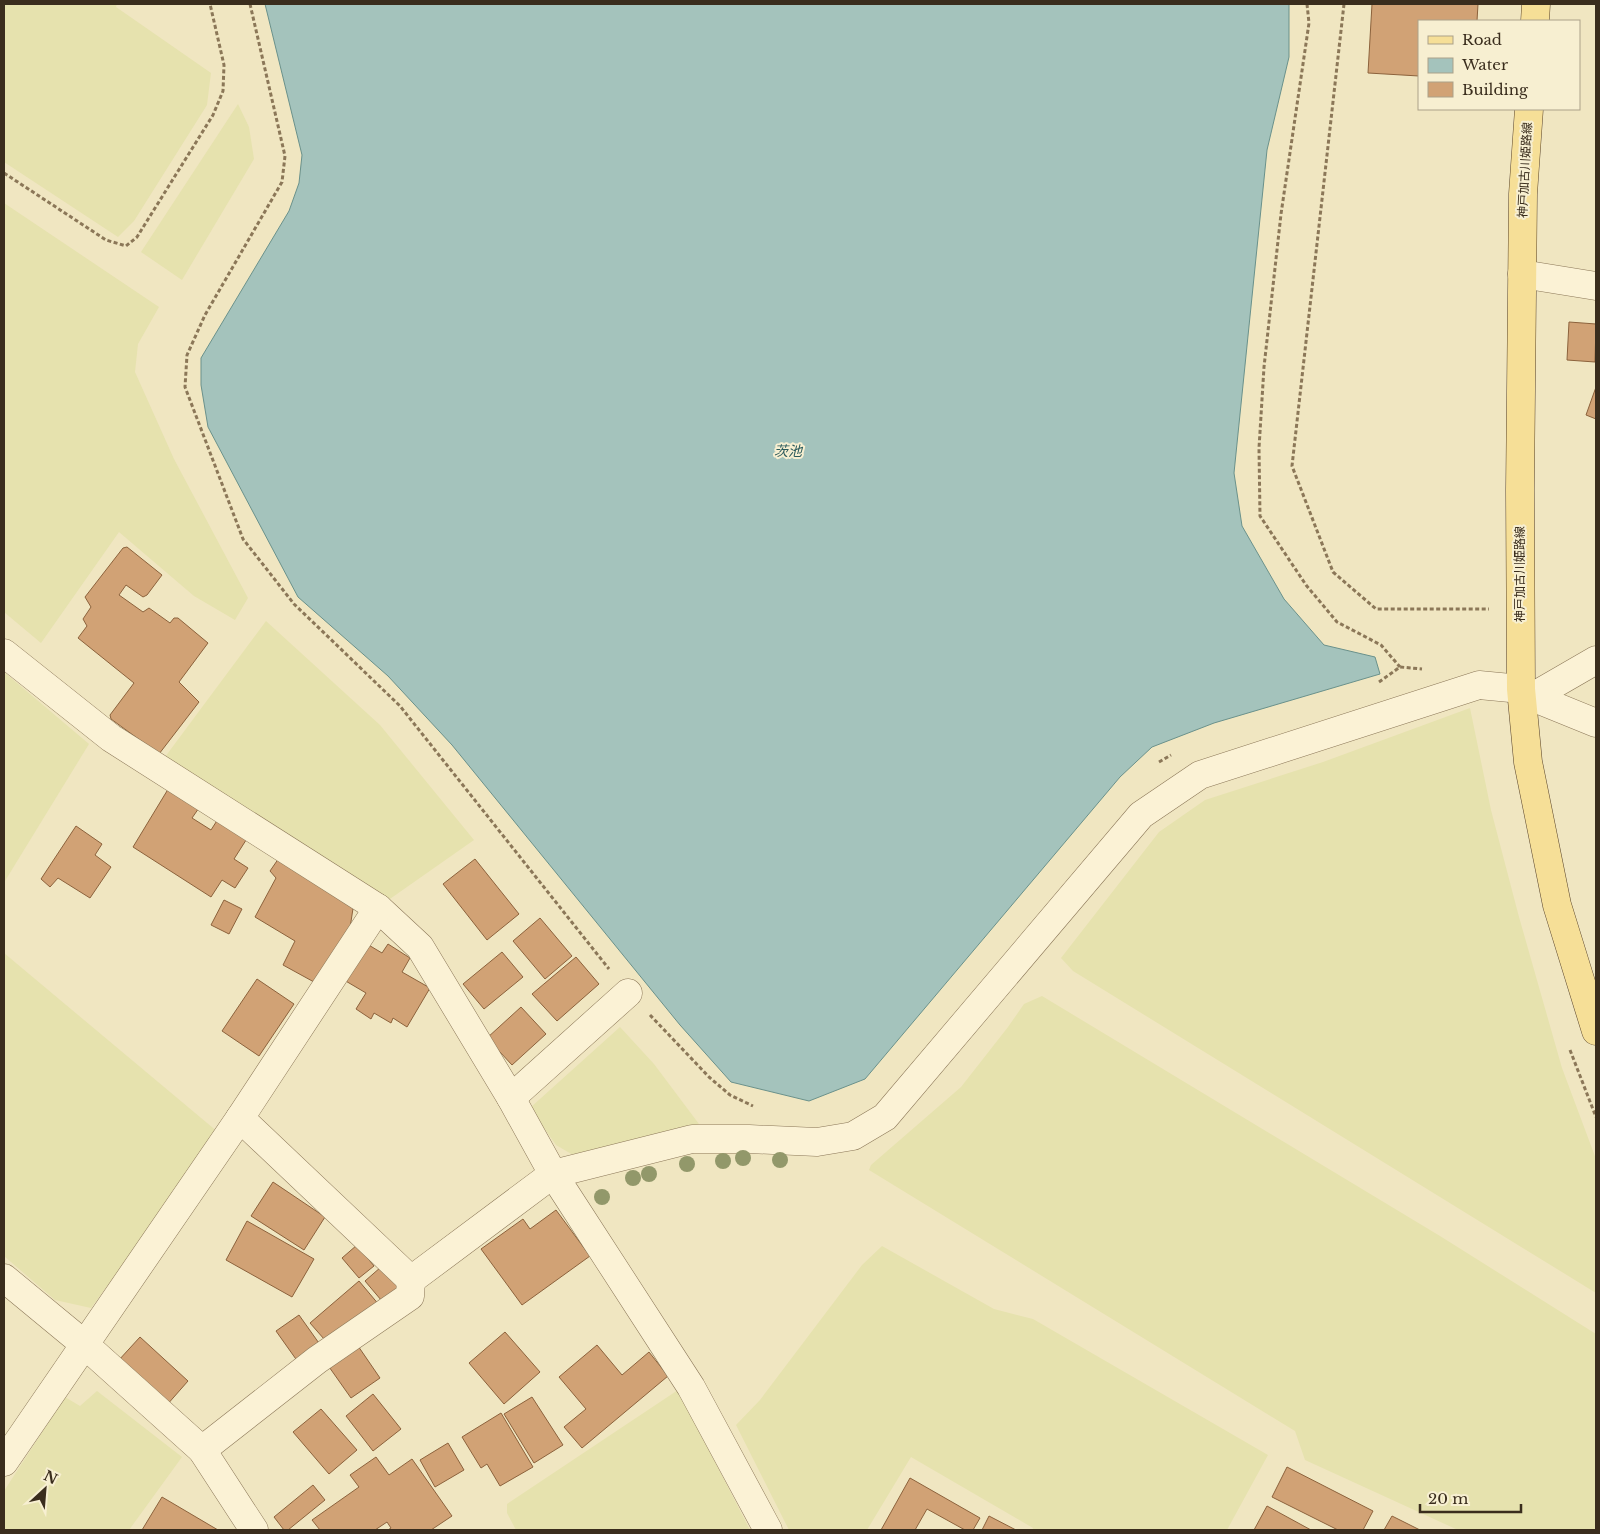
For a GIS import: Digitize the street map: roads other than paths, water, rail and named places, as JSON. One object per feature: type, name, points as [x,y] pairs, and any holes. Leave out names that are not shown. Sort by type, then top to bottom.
[{"type":"main road","points":[[1535,20],[1536,4]]},
{"type":"main road","name":"神戸加古川姫路線","points":[[1529,110],[1522,194],[1521,608],[1527,693],[1528,762],[1557,905],[1596,1031]]},
{"type":"street","points":[[1522,274],[1596,286]]},
{"type":"street","points":[[4,653],[111,738],[378,908],[420,947],[511,1098],[553,1174],[691,1387],[768,1530]]},
{"type":"street","points":[[1527,693],[1596,660]]},
{"type":"street","points":[[202,1450],[317,1360],[410,1296],[412,1280],[553,1174],[692,1140],[749,1139],[817,1142],[852,1136],[885,1117],[1141,815],[1200,775],[1480,685],[1527,693],[1596,724]]},
{"type":"street","points":[[4,1462],[84,1344],[102,1322],[240,1118],[378,908]]},
{"type":"street","points":[[511,1098],[628,993]]},
{"type":"street","points":[[240,1118],[412,1280]]},
{"type":"street","points":[[4,1278],[84,1344],[202,1450],[254,1530]]},
{"type":"water","name":"茨池","points":[[265,4],[1289,4],[1289,57],[1267,150],[1234,473],[1242,526],[1284,599],[1324,645],[1375,657],[1380,674],[1214,723],[1152,747],[1120,777],[865,1079],[809,1101],[731,1082],[680,1025],[452,745],[388,676],[298,597],[208,427],[201,385],[201,358],[289,211],[299,183],[302,155]]}]
